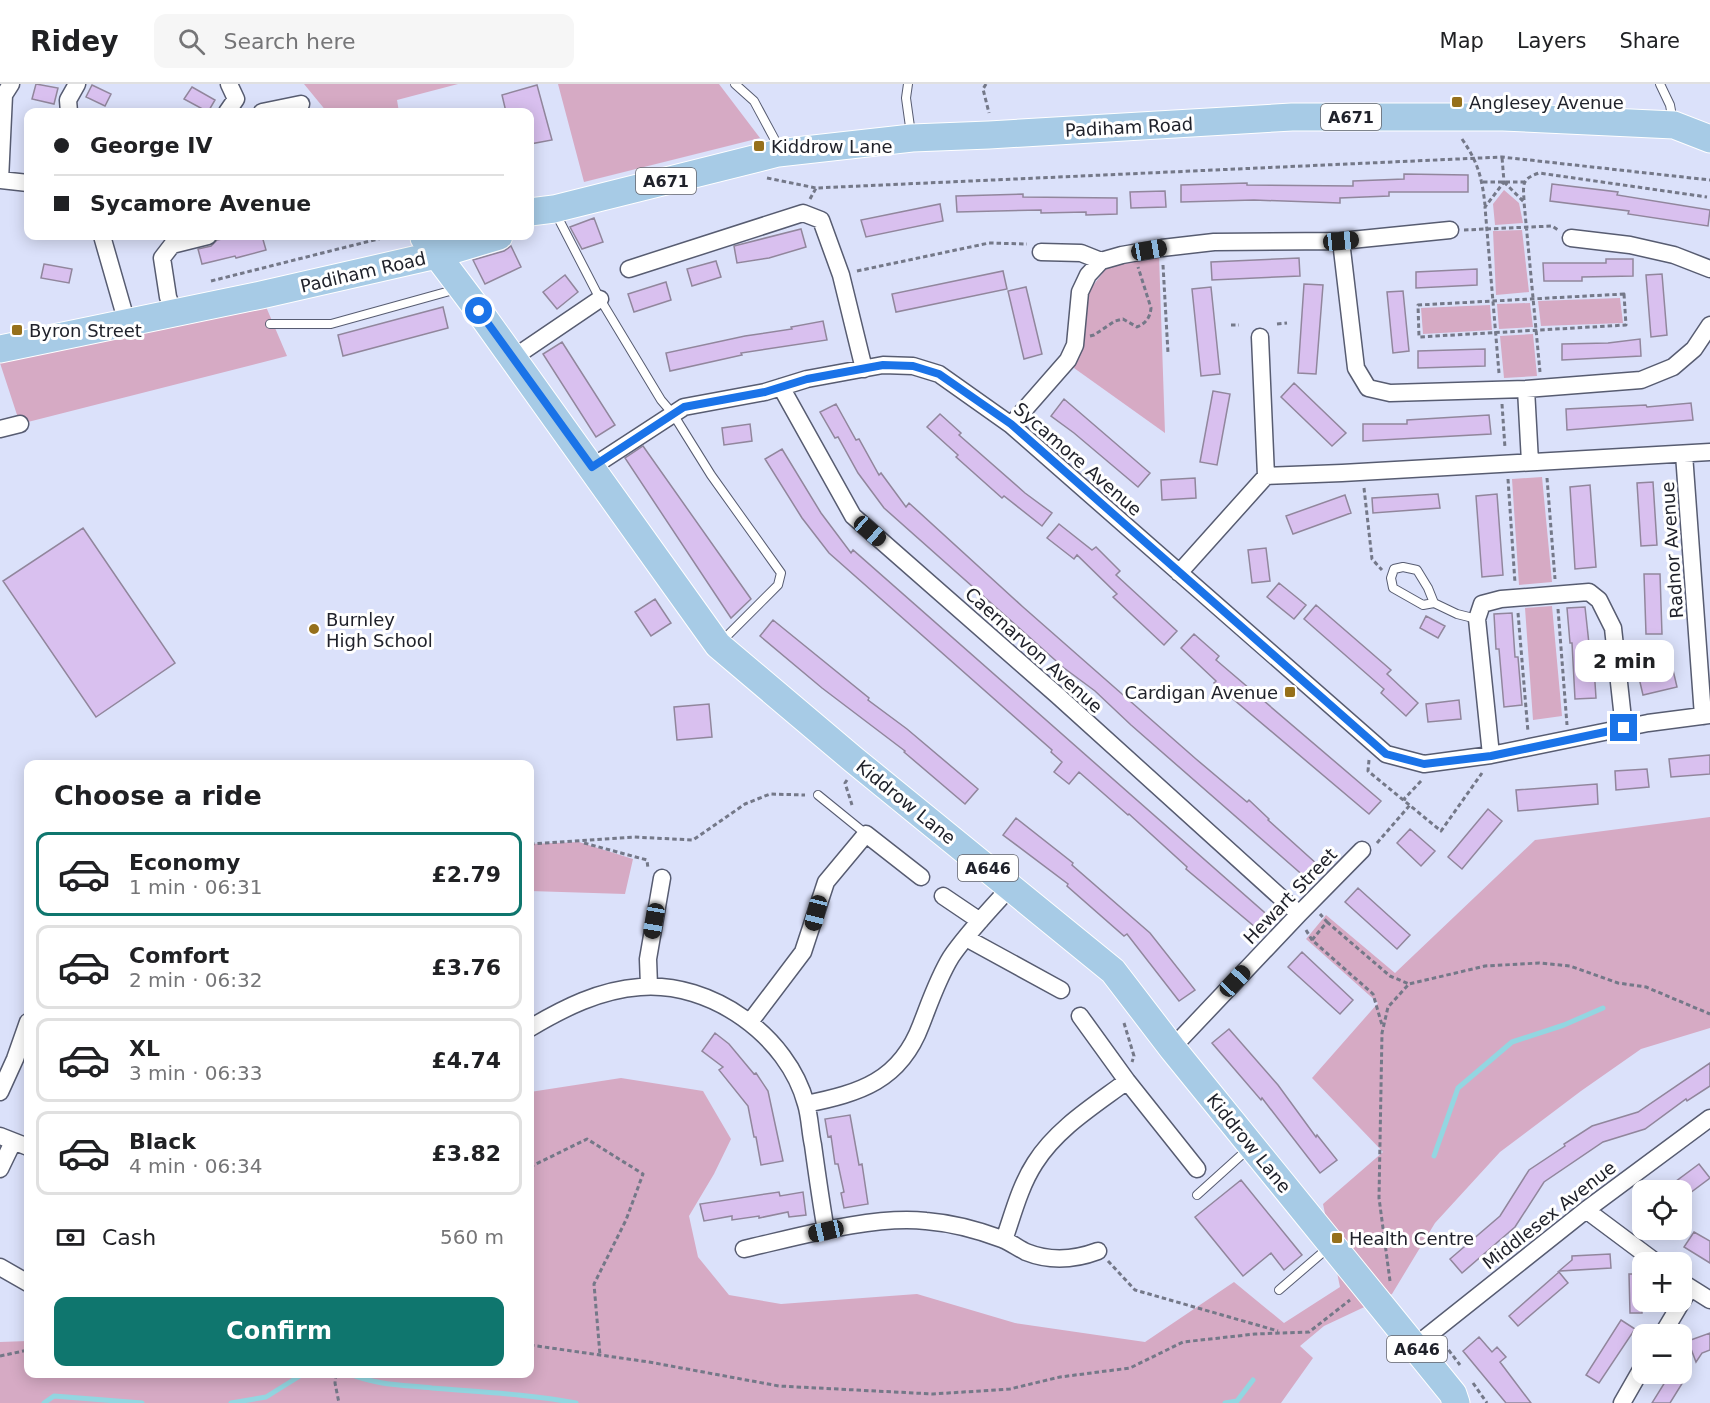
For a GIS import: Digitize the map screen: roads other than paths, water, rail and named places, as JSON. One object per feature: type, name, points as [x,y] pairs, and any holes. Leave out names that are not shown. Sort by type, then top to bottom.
[{"type":"main road","name":"Padiham Road","points":[[542,210],[778,153],[912,138],[1292,117],[1503,117],[1674,125],[1710,139]]},
{"type":"main road","name":"Padiham Road","points":[[0,349],[261,295],[394,247],[461,240]]},
{"type":"main road","name":"Kiddrow Lane","points":[[432,243],[461,288],[718,645],[859,764],[1113,971],[1251,1147],[1415,1347],[1453,1395],[1456,1403]]},
{"type":"street","points":[[69,108],[68,100],[77,84]]},
{"type":"street","points":[[229,84],[236,99],[230,108]]},
{"type":"street","points":[[5,91],[0,180],[24,183]]},
{"type":"street","points":[[282,108],[301,104]]},
{"type":"street","points":[[629,269],[803,213],[821,220],[841,275],[864,369]]},
{"type":"street","points":[[1011,424],[1068,360],[1075,345],[1080,292],[1088,275],[1101,261],[1137,252],[1214,242],[1341,241],[1450,230]]},
{"type":"street","points":[[1571,238],[1652,250],[1674,255],[1710,269]]},
{"type":"street","points":[[103,240],[127,323]]},
{"type":"street","points":[[174,313],[168,297],[162,258],[172,245],[191,240]]},
{"type":"street","points":[[1341,241],[1356,368],[1368,388],[1390,393],[1526,389],[1641,380],[1673,368],[1694,349],[1710,325]]},
{"type":"street","points":[[1041,252],[1081,253],[1101,261]]},
{"type":"street","points":[[513,358],[600,299]]},
{"type":"street","points":[[1179,573],[1266,476],[1260,337]]},
{"type":"street","name":"Sycamore Avenue","points":[[592,467],[684,407],[781,387],[807,379],[883,365],[913,366],[939,374],[1011,424],[1386,754],[1424,764],[1493,755],[1624,728],[1707,715]]},
{"type":"street","name":"Caernarvon Avenue","points":[[781,387],[853,516],[1303,909]]},
{"type":"street","points":[[1526,389],[1530,462]]},
{"type":"street","points":[[0,429],[20,424]]},
{"type":"street","points":[[1266,476],[1710,452]]},
{"type":"street","name":"Radnor Avenue","points":[[1684,453],[1707,715]]},
{"type":"street","points":[[1493,755],[1477,619],[1482,604],[1501,598],[1589,592],[1599,600],[1613,628],[1624,728]]},
{"type":"street","points":[[750,1022],[803,952],[826,882],[862,831],[921,877]]},
{"type":"street","name":"Hewart Street","points":[[1172,1048],[1362,850]]},
{"type":"street","points":[[649,986],[648,959],[662,878]]},
{"type":"street","points":[[806,1104],[866,1088],[888,1074],[920,1028],[951,957],[1011,886]]},
{"type":"street","points":[[943,896],[980,921]]},
{"type":"street","points":[[966,938],[1061,990]]},
{"type":"street","points":[[534,1026],[584,999],[608,992],[649,986],[694,994],[729,1008],[750,1022],[771,1041],[789,1067],[806,1104],[826,1231]]},
{"type":"street","points":[[1080,1016],[1197,1169]]},
{"type":"street","points":[[0,1092],[24,1033]]},
{"type":"street","points":[[1004,1240],[1025,1182],[1044,1150],[1054,1137],[1126,1079]]},
{"type":"street","name":"Middlesex Avenue","points":[[1415,1347],[1586,1210],[1710,1118]]},
{"type":"street","points":[[0,1169],[14,1142]]},
{"type":"street","points":[[1586,1210],[1642,1252]]},
{"type":"street","points":[[744,1249],[826,1231],[900,1220],[924,1220],[972,1230],[1048,1258],[1081,1257],[1098,1251]]},
{"type":"street","points":[[0,1267],[24,1280]]},
{"type":"street","points":[[1692,1289],[1710,1300]]},
{"type":"street","points":[[1622,1403],[1633,1384]]},
{"type":"lane","points":[[735,84],[753,101],[775,140],[778,153]]},
{"type":"lane","points":[[908,84],[906,98],[912,138]]},
{"type":"lane","points":[[1660,84],[1670,105],[1674,125]]},
{"type":"lane","points":[[542,210],[600,299],[661,400],[674,414],[711,475],[781,573],[778,585],[718,645]]},
{"type":"lane","points":[[270,324],[331,324],[461,288]]},
{"type":"lane","points":[[1434,603],[1417,570],[1403,567],[1394,569],[1391,578],[1393,588],[1406,596],[1423,605],[1434,603],[1457,614],[1477,619]]},
{"type":"lane","points":[[819,795],[862,831]]},
{"type":"lane","points":[[1197,1195],[1251,1147]]},
{"type":"lane","points":[[1279,1290],[1332,1245]]},
{"type":"waterway","points":[[1434,1156],[1458,1088],[1512,1042],[1564,1025],[1603,1008]]},
{"type":"waterway","points":[[231,1403],[266,1397],[297,1378]]},
{"type":"waterway","points":[[360,1378],[390,1384],[522,1395],[576,1403]]},
{"type":"waterway","points":[[1225,1403],[1237,1401],[1253,1380]]},
{"type":"waterway","points":[[44,1403],[54,1396],[142,1403]]},
{"type":"place","name":"Anglesey Avenue","points":[[1457,102]]},
{"type":"place","name":"Kiddrow Lane","points":[[759,146]]},
{"type":"place","name":"Byron Street","points":[[17,330]]},
{"type":"place","name":"Burnley High School","points":[[314,629]]},
{"type":"place","name":"Cardigan Avenue","points":[[1290,692]]},
{"type":"place","name":"Health Centre","points":[[1337,1238]]}]
